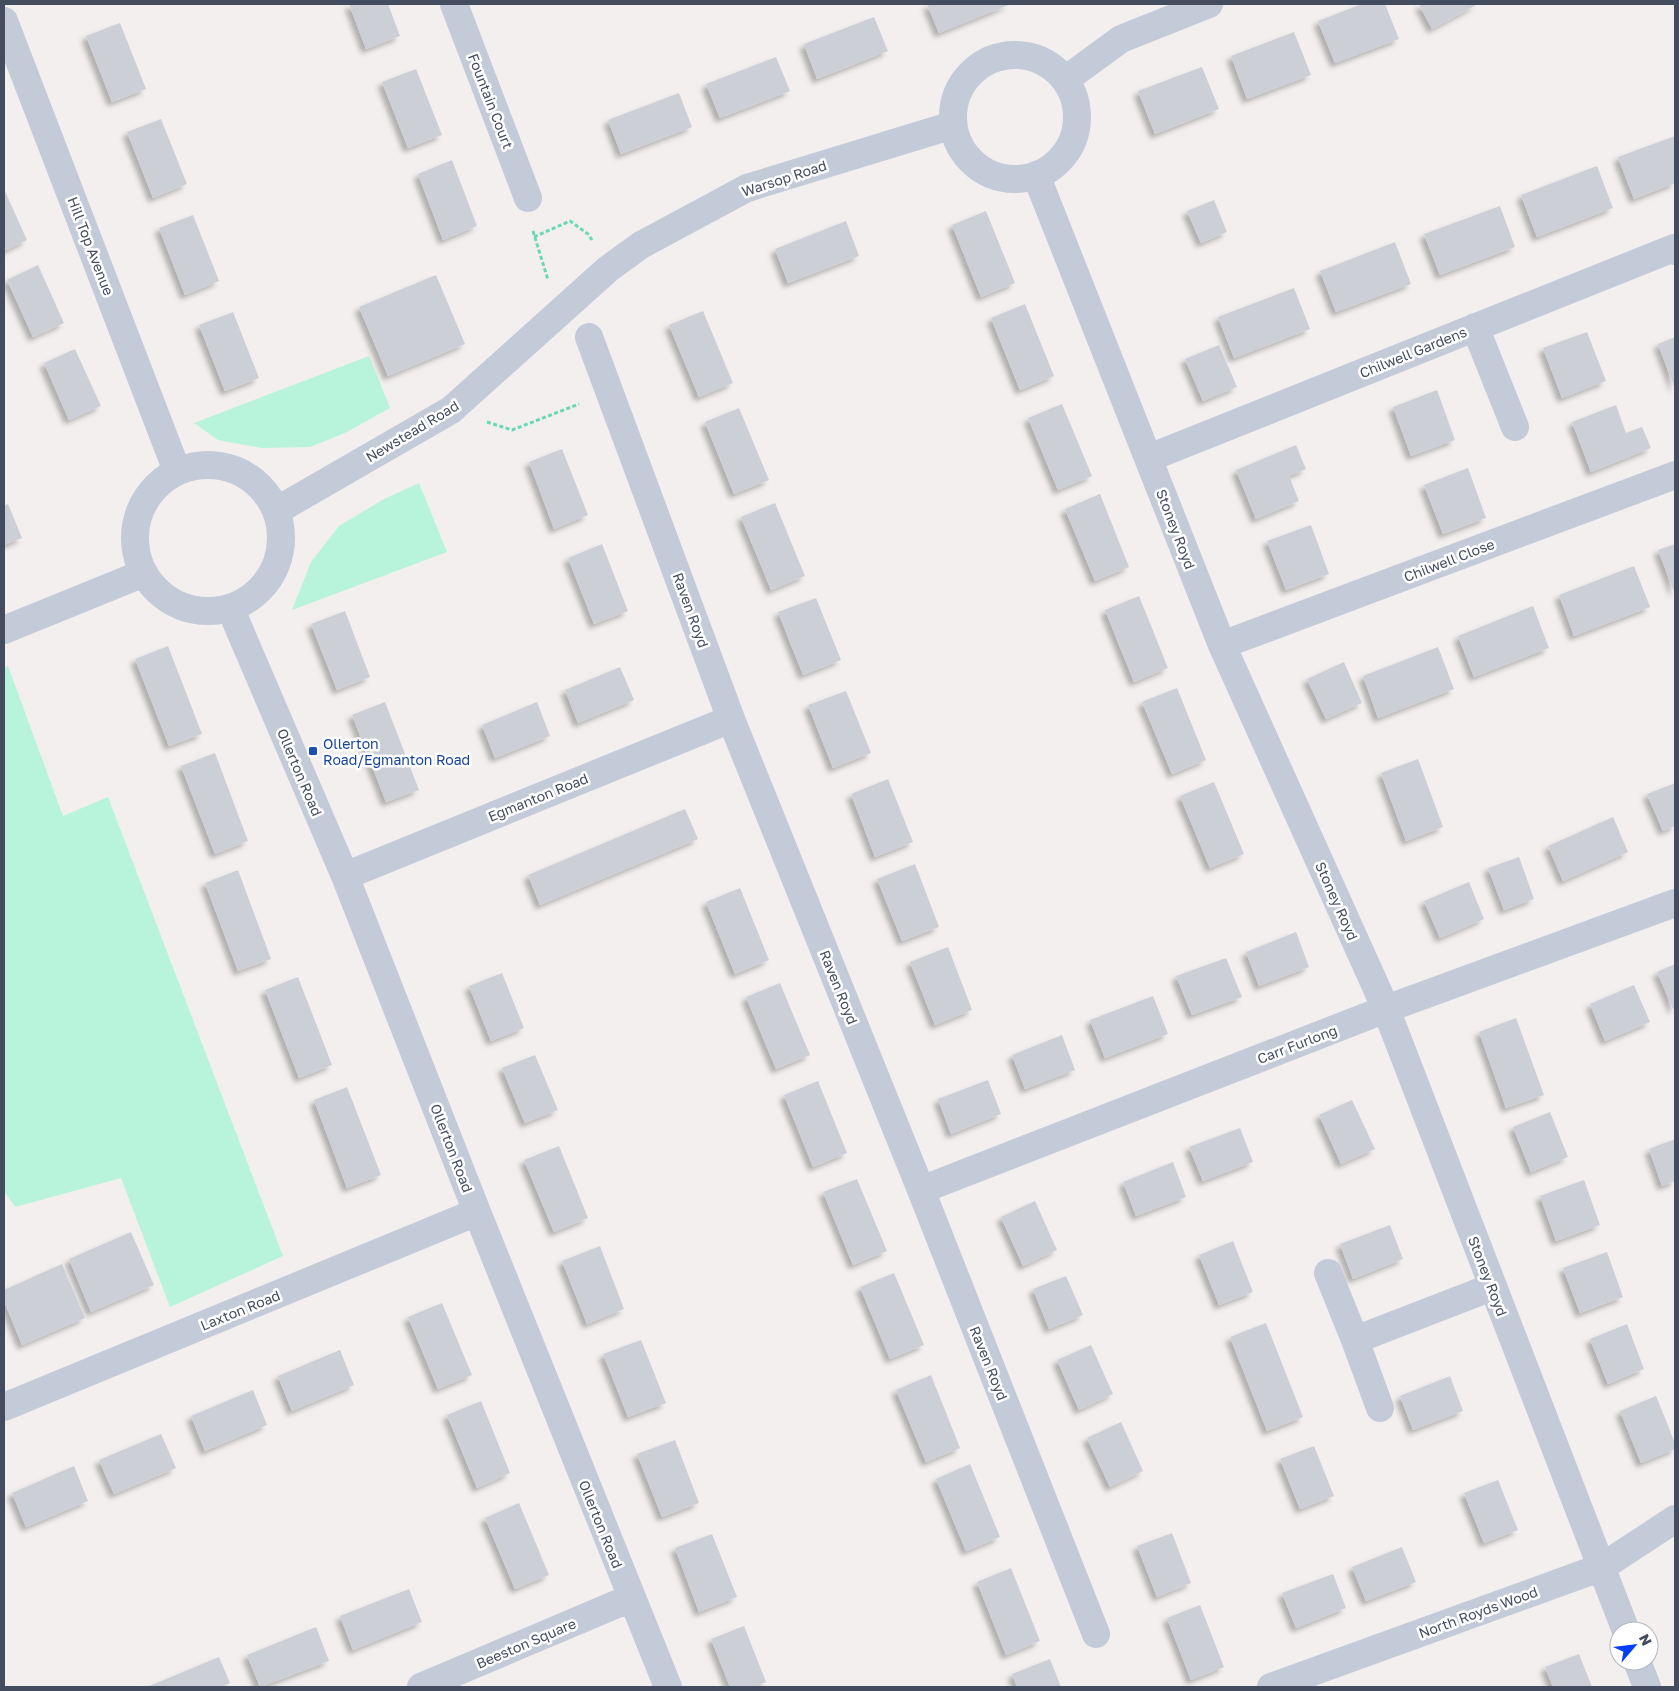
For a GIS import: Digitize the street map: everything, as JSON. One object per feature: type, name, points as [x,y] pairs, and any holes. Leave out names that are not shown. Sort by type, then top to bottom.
[{"type":"street","name":"Fountain Court","points":[[454,4],[528,198]]},
{"type":"street","points":[[1065,80],[1121,39],[1209,4]]},
{"type":"street","name":"Hill Top Avenue","points":[[4,21],[177,471]]},
{"type":"street","points":[[1016,54],[1037,59],[1055,70],[1065,80],[1075,100],[1077,121],[1072,142],[1055,164],[1036,175],[1015,179],[1005,178],[984,170],[967,157],[957,138],[953,125],[954,103],[963,83],[975,69],[994,58],[1016,54]]},
{"type":"street","name":"Warsop Road","points":[[580,294],[608,269],[641,245],[747,188],[953,125]]},
{"type":"street","name":"Stoney Royd","points":[[1036,175],[1222,645],[1386,1009],[1622,1621]]},
{"type":"street","name":"Chilwell Gardens","points":[[1149,458],[1674,248],[1675,251]]},
{"type":"street","name":"Newstead Road","points":[[276,511],[452,410],[580,294]]},
{"type":"street","points":[[1475,327],[1515,427]]},
{"type":"street","name":"Raven Royd","points":[[588,337],[731,718],[921,1190],[1096,1634]]},
{"type":"street","points":[[202,465],[227,467],[242,473],[262,489],[276,511],[282,534],[279,559],[267,582],[245,602],[231,610],[202,611],[177,605],[159,593],[144,573],[136,552],[135,527],[148,497],[157,486],[177,471],[202,465]]},
{"type":"street","name":"Chilwell Close","points":[[1222,645],[1675,475]]},
{"type":"street","points":[[4,630],[144,573]]},
{"type":"street","name":"Ollerton Road","points":[[231,610],[345,876],[477,1212],[668,1687]]},
{"type":"street","name":"Egmanton Road","points":[[345,876],[731,718]]},
{"type":"street","name":"Carr Furlong","points":[[921,1190],[1386,1009],[1675,903]]},
{"type":"street","name":"Laxton Road","points":[[4,1407],[477,1212]]},
{"type":"street","points":[[1328,1273],[1380,1408]]},
{"type":"street","points":[[1355,1340],[1492,1287]]},
{"type":"street","name":"North Royds Wood","points":[[1271,1687],[1602,1567],[1675,1519]]},
{"type":"street","name":"Beeston Square","points":[[421,1687],[631,1598]]},
{"type":"street","points":[[1641,1671],[1647,1687]]},
{"type":"path","points":[[528,198],[534,237],[559,314]]},
{"type":"path","points":[[534,237],[570,221],[588,234],[608,269]]},
{"type":"path","points":[[452,410],[512,430],[610,393]]},
{"type":"green space","points":[[369,356],[390,408],[345,433],[310,447],[262,448],[218,440],[194,423]]},
{"type":"green space","points":[[419,483],[447,552],[292,610],[311,562],[339,526],[384,499]]},
{"type":"green space","points":[[8,666],[63,816],[108,797],[283,1256],[170,1307],[121,1178],[15,1207],[4,1191],[4,668]]},
{"type":"building","points":[[349,4],[388,4],[400,36],[366,49]]},
{"type":"building","points":[[927,4],[1011,4],[939,33]]},
{"type":"building","points":[[1362,4],[1385,4],[1399,39],[1335,63],[1318,21]]},
{"type":"building","points":[[1419,4],[1478,4],[1432,29]]},
{"type":"building","points":[[874,17],[888,51],[817,79],[804,44]]},
{"type":"building","points":[[120,23],[146,89],[112,102],[86,36]]},
{"type":"building","points":[[1294,32],[1311,75],[1247,99],[1231,56]]},
{"type":"building","points":[[776,57],[790,91],[720,118],[706,84]]},
{"type":"building","points":[[1202,67],[1219,109],[1155,134],[1138,91]]},
{"type":"building","points":[[416,69],[442,135],[408,148],[382,82]]},
{"type":"building","points":[[679,93],[692,127],[621,154],[608,120]]},
{"type":"building","points":[[161,119],[187,184],[153,198],[127,132]]},
{"type":"building","points":[[1675,136],[1675,183],[1634,199],[1618,157]]},
{"type":"building","points":[[452,160],[477,226],[443,240],[418,174]]},
{"type":"building","points":[[1597,166],[1613,208],[1537,237],[1521,195]]},
{"type":"building","points":[[4,189],[27,240],[4,251]]},
{"type":"building","points":[[1214,200],[1227,232],[1201,243],[1187,211]]},
{"type":"building","points":[[1500,206],[1515,247],[1440,275],[1424,234]]},
{"type":"building","points":[[986,211],[1015,283],[981,297],[952,225]]},
{"type":"building","points":[[193,215],[219,281],[185,295],[159,228]]},
{"type":"building","points":[[846,221],[859,256],[788,283],[775,249]]},
{"type":"building","points":[[1395,242],[1411,284],[1336,312],[1320,271]]},
{"type":"building","points":[[38,265],[64,323],[33,337],[7,280]]},
{"type":"building","points":[[436,275],[465,344],[388,376],[359,307]]},
{"type":"building","points":[[1294,288],[1310,329],[1234,358],[1218,317]]},
{"type":"building","points":[[1025,304],[1054,376],[1020,390],[991,318]]},
{"type":"building","points":[[703,311],[733,383],[699,397],[669,325]]},
{"type":"building","points":[[233,312],[259,378],[225,391],[199,325]]},
{"type":"building","points":[[1587,332],[1606,381],[1562,398],[1543,348]]},
{"type":"building","points":[[1675,337],[1675,389],[1658,344]]},
{"type":"building","points":[[1219,345],[1237,387],[1203,401],[1185,359]]},
{"type":"building","points":[[75,349],[101,406],[69,420],[44,363]]},
{"type":"building","points":[[1437,390],[1455,440],[1411,456],[1393,407]]},
{"type":"building","points":[[1062,404],[1092,476],[1058,490],[1028,418]]},
{"type":"building","points":[[1616,405],[1626,433],[1642,427],[1651,448],[1591,472],[1572,422]]},
{"type":"building","points":[[739,408],[769,480],[734,494],[705,422]]},
{"type":"building","points":[[1296,445],[1306,469],[1289,476],[1299,501],[1256,519],[1236,470]]},
{"type":"building","points":[[562,449],[588,515],[554,529],[529,462]]},
{"type":"building","points":[[1468,468],[1486,518],[1443,534],[1424,485]]},
{"type":"building","points":[[1100,494],[1129,567],[1095,581],[1065,509]]},
{"type":"building","points":[[775,503],[805,576],[771,590],[741,517]]},
{"type":"building","points":[[8,504],[22,538],[4,545],[4,506]]},
{"type":"building","points":[[1311,525],[1329,574],[1286,590],[1267,541]]},
{"type":"building","points":[[602,544],[628,611],[594,624],[568,558]]},
{"type":"building","points":[[1675,544],[1675,594],[1658,550]]},
{"type":"building","points":[[1634,566],[1650,607],[1574,636],[1559,595]]},
{"type":"building","points":[[1139,596],[1168,668],[1134,682],[1105,610]]},
{"type":"building","points":[[816,598],[841,660],[803,675],[778,612]]},
{"type":"building","points":[[1533,606],[1549,648],[1474,677],[1458,636]]},
{"type":"building","points":[[345,611],[370,677],[337,690],[311,624]]},
{"type":"building","points":[[168,646],[202,734],[169,746],[135,659]]},
{"type":"building","points":[[1438,647],[1454,689],[1378,718],[1363,676]]},
{"type":"building","points":[[1344,662],[1362,703],[1326,719],[1307,679]]},
{"type":"building","points":[[620,667],[634,700],[578,723],[565,690]]},
{"type":"building","points":[[1177,688],[1206,760],[1172,774],[1142,702]]},
{"type":"building","points":[[846,691],[871,753],[833,768],[808,705]]},
{"type":"building","points":[[385,702],[419,790],[386,802],[352,715]]},
{"type":"building","points":[[537,702],[550,736],[495,758],[482,725]]},
{"type":"building","points":[[215,753],[248,841],[215,854],[181,766]]},
{"type":"building","points":[[1418,759],[1443,827],[1406,841],[1381,773]]},
{"type":"building","points":[[888,779],[913,842],[875,857],[851,794]]},
{"type":"building","points":[[1214,782],[1244,854],[1210,868],[1180,796]]},
{"type":"building","points":[[1675,783],[1675,826],[1663,831],[1647,794]]},
{"type":"building","points":[[685,809],[698,839],[540,905],[528,875]]},
{"type":"building","points":[[1613,817],[1628,852],[1563,881],[1548,846]]},
{"type":"building","points":[[1519,857],[1534,899],[1504,910],[1488,868]]},
{"type":"building","points":[[915,864],[939,927],[902,941],[877,879]]},
{"type":"building","points":[[238,870],[271,959],[238,971],[205,883]]},
{"type":"building","points":[[1469,882],[1484,919],[1440,938],[1424,901]]},
{"type":"building","points":[[740,888],[769,960],[735,974],[706,902]]},
{"type":"building","points":[[1296,932],[1309,967],[1259,986],[1246,952]]},
{"type":"building","points":[[948,947],[972,1010],[935,1025],[910,962]]},
{"type":"building","points":[[1226,958],[1242,997],[1192,1015],[1176,976]]},
{"type":"building","points":[[1675,964],[1675,1008],[1673,1009],[1657,972]]},
{"type":"building","points":[[502,973],[524,1028],[491,1041],[469,986]]},
{"type":"building","points":[[298,977],[332,1065],[299,1078],[265,990]]},
{"type":"building","points":[[780,983],[810,1055],[776,1069],[746,997]]},
{"type":"building","points":[[1634,985],[1650,1022],[1605,1041],[1590,1004]]},
{"type":"building","points":[[1153,996],[1168,1034],[1105,1058],[1090,1020]]},
{"type":"building","points":[[1516,1018],[1544,1095],[1506,1108],[1479,1032]]},
{"type":"building","points":[[1062,1035],[1075,1070],[1025,1089],[1012,1055]]},
{"type":"building","points":[[535,1055],[558,1110],[525,1123],[502,1068]]},
{"type":"building","points":[[988,1080],[1001,1114],[951,1134],[938,1099]]},
{"type":"building","points":[[818,1081],[847,1153],[813,1167],[784,1095]]},
{"type":"building","points":[[347,1087],[381,1175],[347,1188],[314,1100]]},
{"type":"building","points":[[1352,1100],[1375,1149],[1341,1164],[1319,1115]]},
{"type":"building","points":[[1550,1112],[1568,1157],[1531,1172],[1513,1127]]},
{"type":"building","points":[[1240,1128],[1253,1162],[1203,1181],[1189,1147]]},
{"type":"building","points":[[1675,1139],[1675,1181],[1662,1186],[1649,1149]]},
{"type":"building","points":[[559,1146],[588,1218],[554,1232],[524,1160]]},
{"type":"building","points":[[1173,1162],[1186,1197],[1136,1216],[1123,1182]]},
{"type":"building","points":[[857,1179],[887,1251],[853,1265],[823,1192]]},
{"type":"building","points":[[1584,1180],[1600,1225],[1556,1241],[1540,1196]]},
{"type":"building","points":[[1035,1201],[1057,1250],[1023,1266],[1001,1217]]},
{"type":"building","points":[[1390,1225],[1403,1259],[1353,1279],[1340,1244]]},
{"type":"building","points":[[131,1232],[154,1285],[91,1312],[69,1259]]},
{"type":"building","points":[[1233,1241],[1253,1292],[1219,1305],[1199,1255]]},
{"type":"building","points":[[600,1246],[624,1309],[587,1324],[562,1261]]},
{"type":"building","points":[[1607,1252],[1623,1297],[1580,1313],[1563,1268]]},
{"type":"building","points":[[62,1264],[85,1318],[22,1345],[4,1301],[4,1290]]},
{"type":"building","points":[[894,1273],[924,1345],[890,1359],[860,1287]]},
{"type":"building","points":[[1066,1276],[1083,1315],[1049,1329],[1033,1289]]},
{"type":"building","points":[[442,1303],[472,1375],[438,1389],[408,1317]]},
{"type":"building","points":[[1266,1323],[1303,1417],[1267,1431],[1230,1337]]},
{"type":"building","points":[[1627,1324],[1644,1369],[1608,1384],[1590,1339]]},
{"type":"building","points":[[641,1340],[666,1403],[628,1417],[603,1354]]},
{"type":"building","points":[[1091,1345],[1113,1394],[1079,1410],[1057,1360]]},
{"type":"building","points":[[340,1350],[354,1385],[292,1411],[278,1376]]},
{"type":"building","points":[[931,1375],[960,1448],[926,1462],[896,1390]]},
{"type":"building","points":[[1450,1376],[1463,1411],[1413,1430],[1400,1396]]},
{"type":"building","points":[[253,1390],[267,1425],[205,1451],[191,1416]]},
{"type":"building","points":[[1656,1396],[1675,1443],[1675,1449],[1641,1463],[1620,1411]]},
{"type":"building","points":[[481,1401],[510,1473],[477,1488],[447,1415]]},
{"type":"building","points":[[1121,1422],[1143,1471],[1110,1487],[1087,1438]]},
{"type":"building","points":[[161,1434],[176,1468],[114,1494],[99,1460]]},
{"type":"building","points":[[675,1440],[699,1503],[662,1517],[637,1454]]},
{"type":"building","points":[[1314,1446],[1334,1496],[1300,1509],[1280,1459]]},
{"type":"building","points":[[970,1464],[1000,1537],[966,1551],[936,1479]]},
{"type":"building","points":[[74,1466],[88,1501],[26,1527],[12,1493]]},
{"type":"building","points":[[1498,1480],[1518,1530],[1484,1543],[1464,1493]]},
{"type":"building","points":[[519,1503],[549,1575],[515,1589],[485,1518]]},
{"type":"building","points":[[1172,1533],[1191,1583],[1157,1597],[1137,1546]]},
{"type":"building","points":[[712,1534],[737,1597],[699,1612],[675,1548]]},
{"type":"building","points":[[1402,1547],[1416,1582],[1366,1601],[1352,1567]]},
{"type":"building","points":[[1011,1568],[1040,1641],[1006,1655],[977,1582]]},
{"type":"building","points":[[1333,1574],[1346,1608],[1296,1628],[1282,1593]]},
{"type":"building","points":[[409,1589],[422,1622],[353,1650],[340,1616]]},
{"type":"building","points":[[1200,1605],[1224,1667],[1191,1680],[1167,1618]]},
{"type":"building","points":[[744,1626],[766,1682],[752,1687],[730,1687],[711,1639]]},
{"type":"building","points":[[316,1627],[329,1661],[260,1687],[247,1655]]},
{"type":"building","points":[[1579,1654],[1592,1687],[1553,1687],[1545,1667]]},
{"type":"building","points":[[219,1657],[230,1683],[220,1687],[147,1687]]},
{"type":"building","points":[[1050,1659],[1061,1687],[1017,1687],[1012,1674]]},
{"type":"place","name":"Ollerton Road/Egmanton Road","points":[[313,751]]}]
